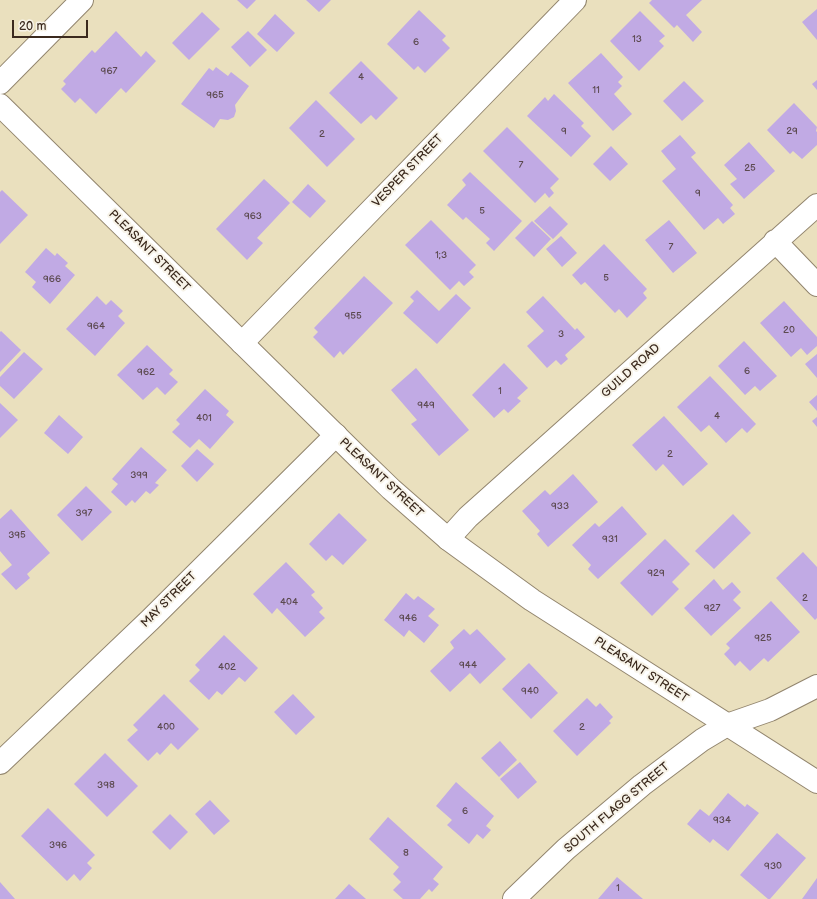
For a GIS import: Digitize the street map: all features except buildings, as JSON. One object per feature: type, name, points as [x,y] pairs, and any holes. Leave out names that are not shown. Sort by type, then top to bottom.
[{"type":"street","points":[[0,83],[82,0]]},
{"type":"street","name":"VESPER STREET","points":[[242,343],[575,0]]},
{"type":"street","name":"PLEASANT STREET","points":[[0,105],[391,489],[448,539],[532,600],[817,782]]},
{"type":"street","name":"GUILD ROAD","points":[[448,539],[468,517],[817,205]]},
{"type":"street","points":[[775,241],[817,284]]},
{"type":"street","name":"MAY STREET","points":[[0,763],[150,620],[336,435]]},
{"type":"street","name":"SOUTH FLAGG STREET","points":[[514,899],[566,849],[642,786],[702,740],[727,725],[770,710],[817,686]]}]
